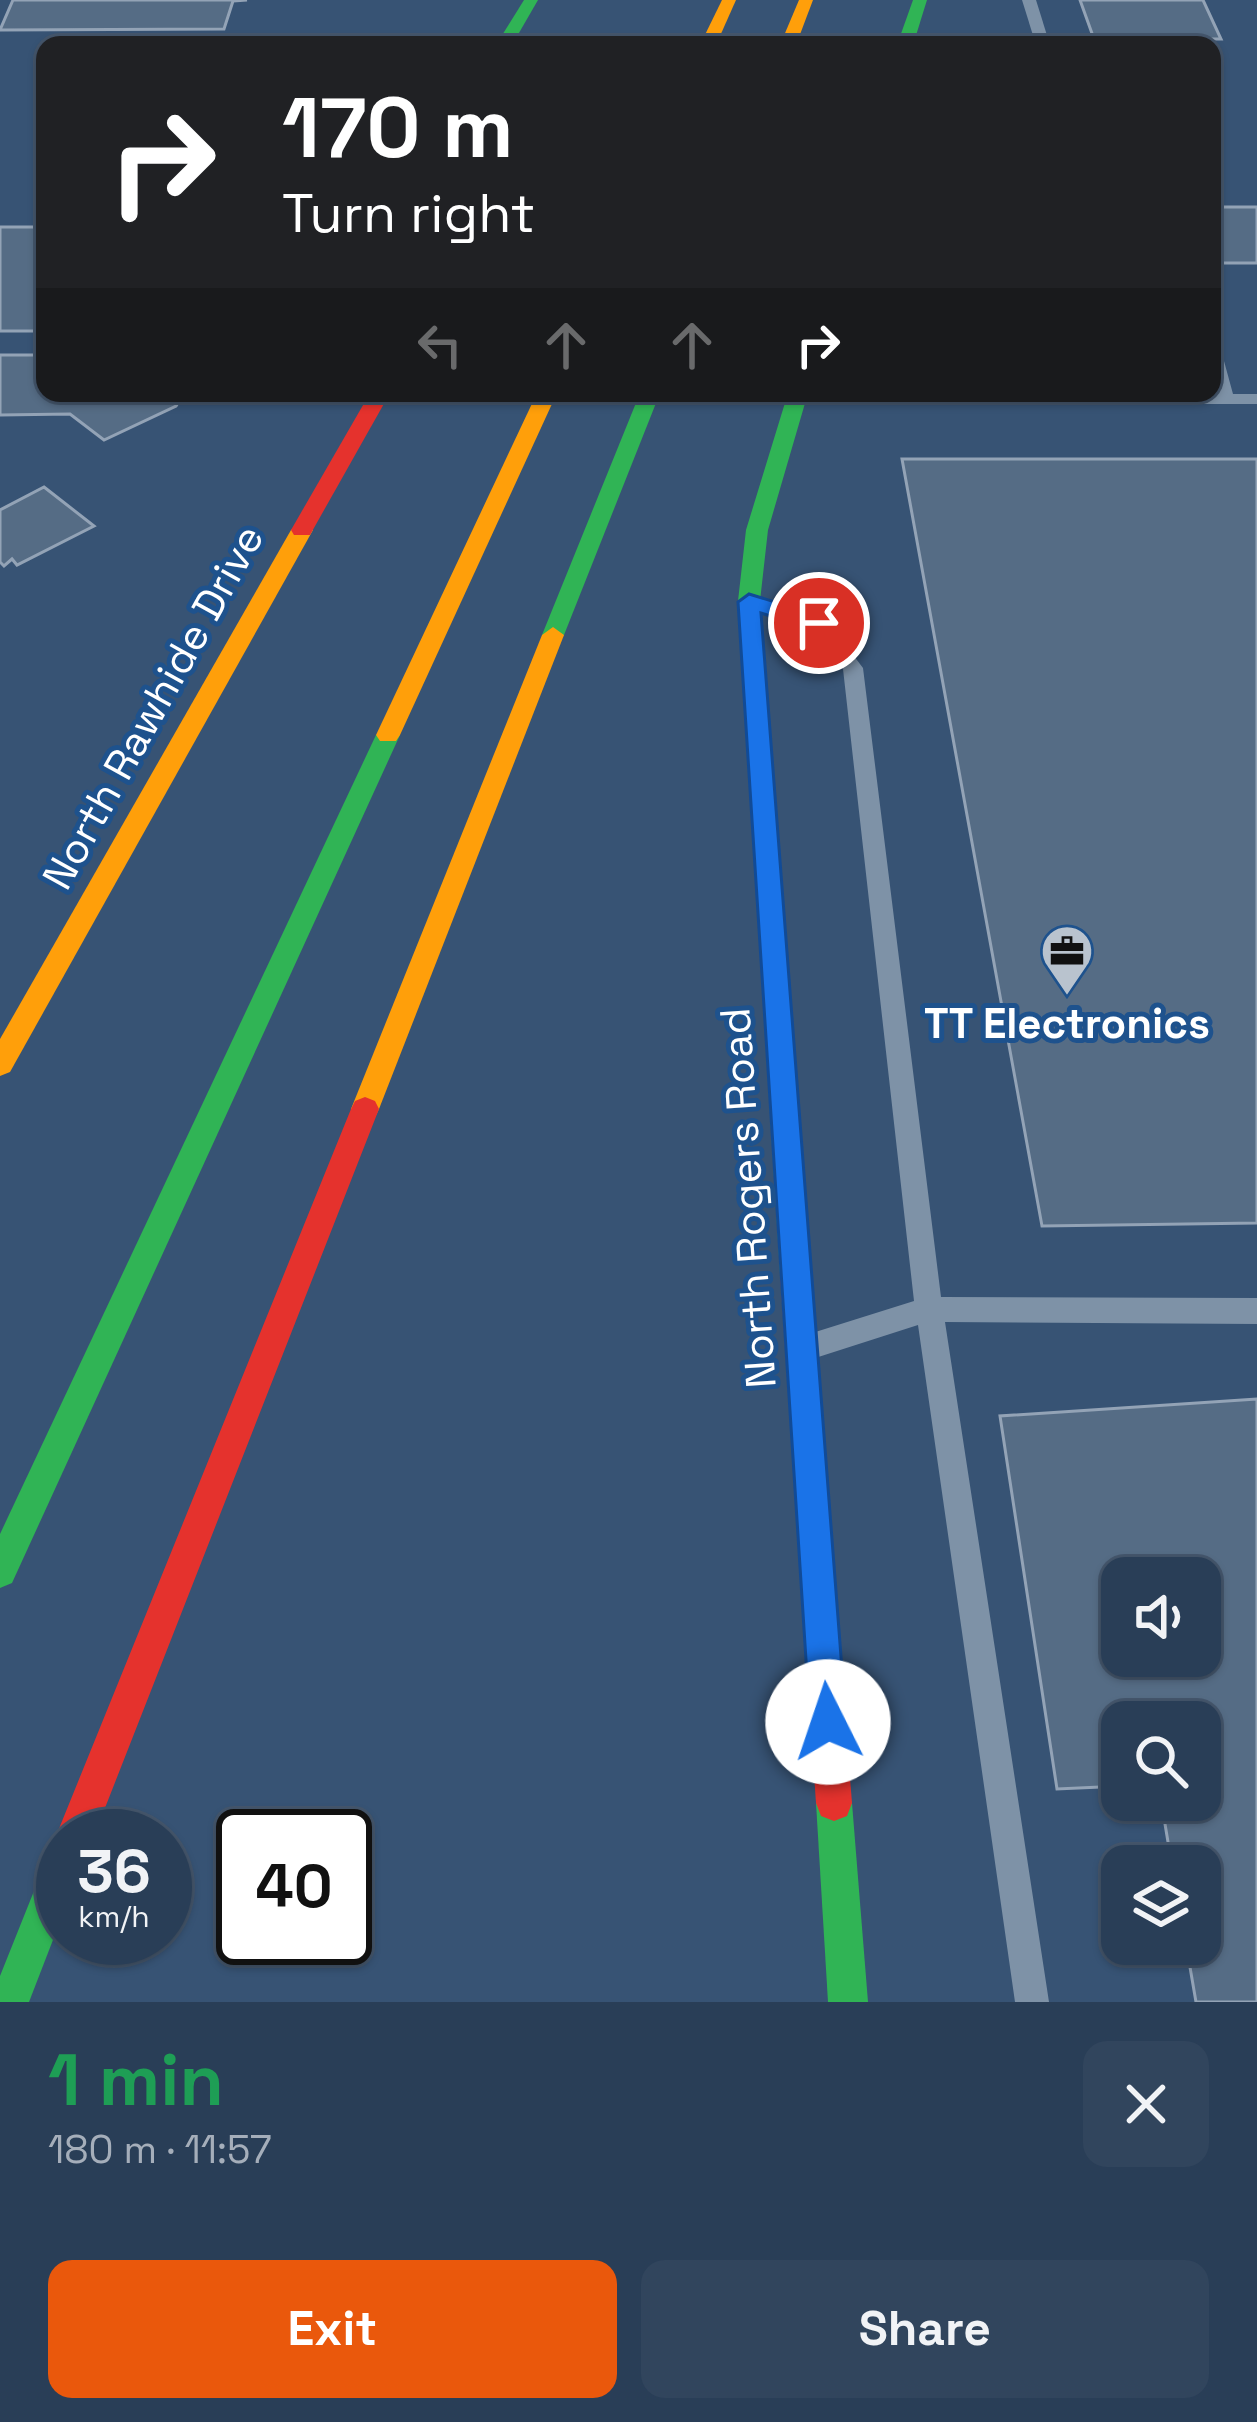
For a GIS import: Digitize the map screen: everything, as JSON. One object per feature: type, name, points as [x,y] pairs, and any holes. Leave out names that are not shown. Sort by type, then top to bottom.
[{"type":"main road","points":[[509,36],[531,0]]},
{"type":"main road","points":[[712,36],[729,0]]},
{"type":"main road","points":[[792,36],[806,0]]},
{"type":"main road","points":[[914,36],[920,0]]},
{"type":"main road","name":"North Rawhide Drive","points":[[0,1064],[375,402]]},
{"type":"main road","points":[[0,1571],[543,402]]},
{"type":"main road","points":[[86,1809],[646,402]]},
{"type":"main road","name":"North Rogers Road","points":[[795,402],[758,530],[749,602],[848,2002]]},
{"type":"main road","points":[[9,2002],[36,1934]]},
{"type":"lane","points":[[1029,0],[1040,36]]},
{"type":"lane","points":[[1221,382],[1226,399]]},
{"type":"lane","points":[[1221,399],[1257,399]]},
{"type":"lane","points":[[749,602],[819,623],[854,668],[929,1309],[1032,2002]]},
{"type":"lane","points":[[801,1349],[929,1309],[1257,1311]]},
{"type":"building","points":[[13,0],[247,0],[233,1],[224,29],[0,30]]},
{"type":"building","points":[[1080,0],[1203,0],[1220,36],[1093,36]]},
{"type":"building","points":[[1221,207],[1257,207],[1257,263],[1221,263]]},
{"type":"building","points":[[0,227],[36,227],[36,331],[0,331]]},
{"type":"building","points":[[0,355],[36,355],[36,402],[178,402],[104,440],[70,414],[0,415]]},
{"type":"building","points":[[902,459],[1257,459],[1257,1223],[1042,1226]]},
{"type":"building","points":[[44,487],[94,526],[17,565],[12,559],[4,566],[0,562],[0,510]]},
{"type":"building","points":[[1257,1399],[1257,2002],[1196,2002],[1190,1965],[1221,1965],[1221,1845],[1168,1845],[1164,1821],[1221,1821],[1221,1701],[1101,1701],[1101,1787],[1057,1789],[1000,1416]]},
{"type":"traffic: fast","points":[[509,36],[531,0]]},
{"type":"traffic: fast","points":[[908,36],[920,0]]},
{"type":"traffic: fast","points":[[553,635],[646,402]]},
{"type":"traffic: fast","points":[[795,402],[757,530],[749,601],[795,1273]]},
{"type":"traffic: fast","points":[[0,1571],[388,735]]},
{"type":"traffic: fast","points":[[834,1803],[848,2002]]},
{"type":"traffic: fast","points":[[9,2002],[36,1934]]},
{"type":"traffic: slow","points":[[712,36],[729,0]]},
{"type":"traffic: slow","points":[[792,36],[806,0]]},
{"type":"traffic: slow","points":[[388,735],[543,402]]},
{"type":"traffic: slow","points":[[0,1064],[302,530]]},
{"type":"traffic: slow","points":[[365,1109],[553,635]]},
{"type":"traffic: jam","points":[[302,530],[375,402]]},
{"type":"traffic: jam","points":[[86,1809],[365,1109]]},
{"type":"traffic: jam","points":[[795,1273],[834,1803]]},
{"type":"place","name":"TT Electronics","points":[[1067,997]]},
{"type":"route","points":[[819,623],[749,602],[828,1722]]}]
